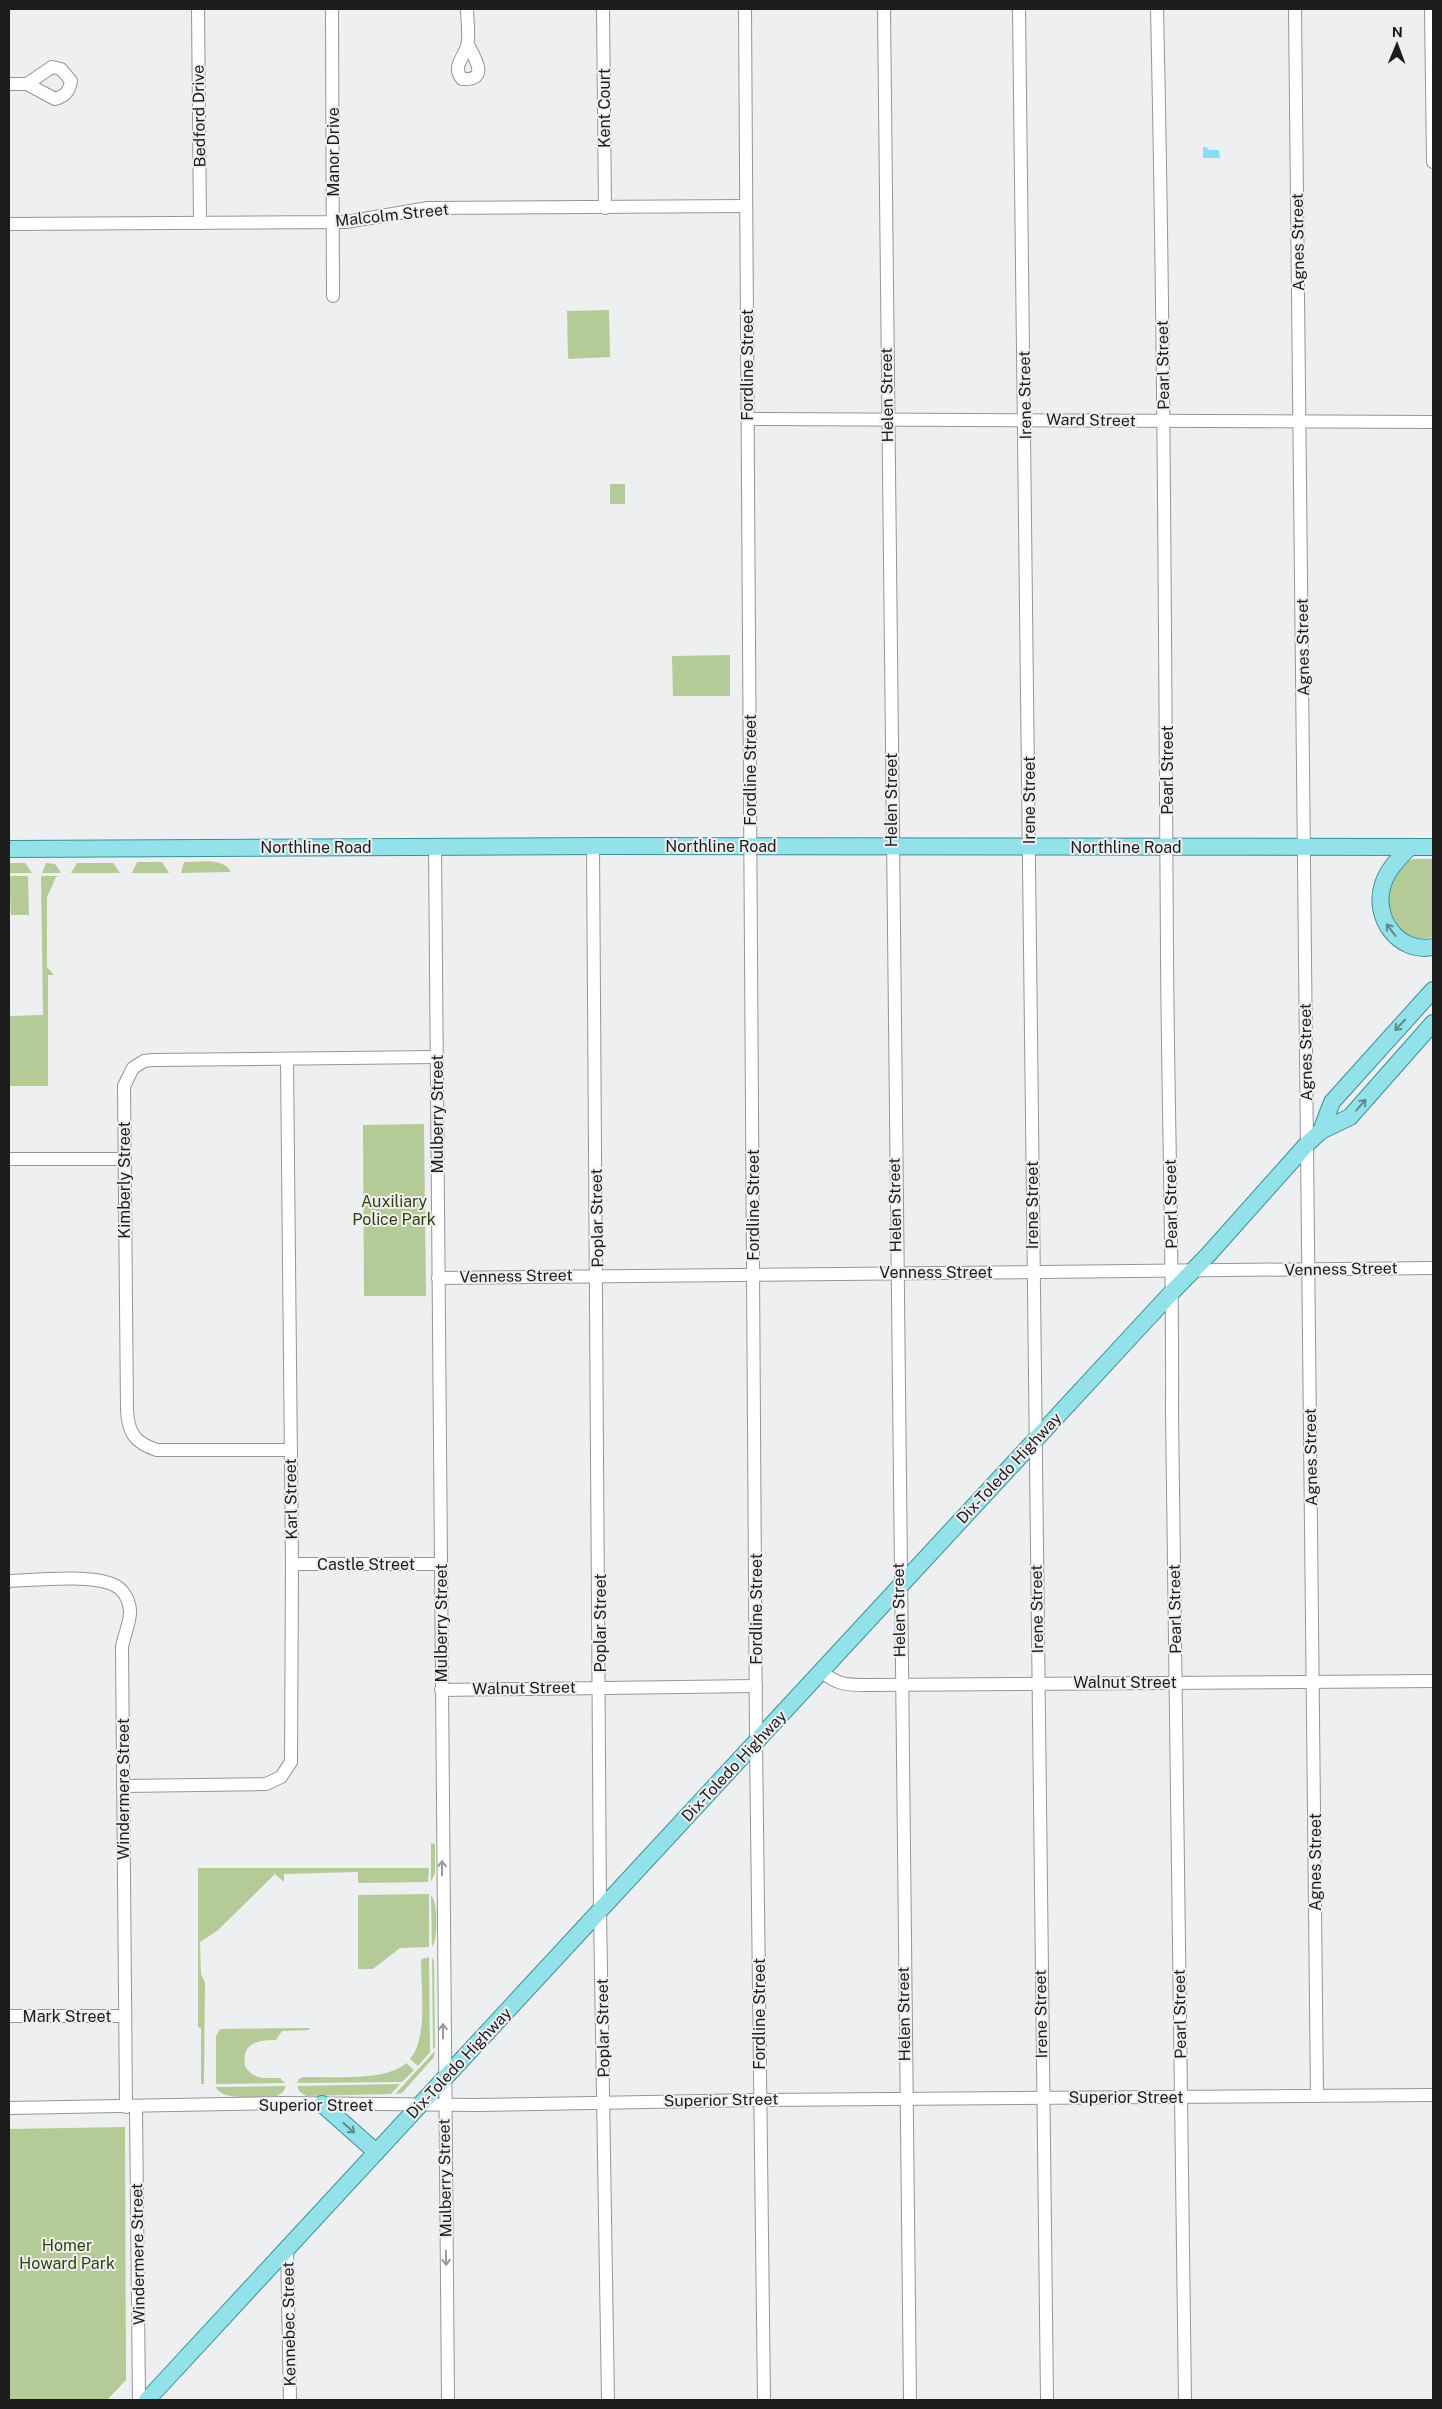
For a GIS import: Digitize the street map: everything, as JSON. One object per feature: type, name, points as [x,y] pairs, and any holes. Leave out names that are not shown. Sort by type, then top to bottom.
[{"type":"main road","name":"Northline Road","points":[[9,849],[593,846],[1433,847]]},
{"type":"main road","points":[[1410,847],[1391,868],[1385,879],[1380,895],[1381,912],[1388,927],[1401,941],[1419,948],[1433,947]]},
{"type":"main road","name":"Dix-Toledo Highway","points":[[1321,1131],[1332,1102],[1433,990]]},
{"type":"main road","name":"Dix-Toledo Highway","points":[[147,2400],[1191,1272],[1307,1144],[1321,1131],[1350,1116],[1433,1023]]},
{"type":"main road","points":[[322,2104],[376,2152]]},
{"type":"street","name":"Bedford Drive","points":[[198,9],[200,223]]},
{"type":"street","name":"Manor Drive","points":[[332,9],[333,296]]},
{"type":"street","points":[[467,9],[468,45]]},
{"type":"street","name":"Kent Court","points":[[603,9],[605,208]]},
{"type":"street","name":"Fordline Street","points":[[745,9],[756,1741],[764,2400]]},
{"type":"street","name":"Helen Street","points":[[884,9],[891,846],[897,1272],[898,1588],[904,2098],[910,2400]]},
{"type":"street","name":"Irene Street","points":[[1020,9],[1032,1272],[1047,2400]]},
{"type":"street","name":"Pearl Street","points":[[1157,9],[1164,421],[1173,1290],[1172,1412],[1185,2400]]},
{"type":"street","name":"Agnes Street","points":[[1296,9],[1317,2096]]},
{"type":"street","points":[[1431,9],[1433,162]]},
{"type":"street","points":[[9,84],[27,84]]},
{"type":"street","name":"Malcolm Street","points":[[9,224],[334,223],[352,222],[428,208],[746,206]]},
{"type":"street","name":"Ward Street","points":[[748,419],[1433,422]]},
{"type":"street","name":"Poplar Street","points":[[593,846],[600,1910],[608,2400]]},
{"type":"street","name":"Mulberry Street","points":[[435,847],[444,2105],[448,2400]]},
{"type":"street","name":"Kimberly Street","points":[[291,1450],[157,1450],[142,1445],[129,1430],[127,1410],[124,1159],[124,1086],[128,1074],[138,1064],[153,1060],[437,1057]]},
{"type":"street","name":"Karl Street","points":[[123,1786],[252,1785],[277,1780],[285,1773],[291,1762],[292,1564],[287,1058]]},
{"type":"street","points":[[9,1159],[124,1159]]},
{"type":"street","name":"Venness Street","points":[[438,1278],[897,1272],[1191,1272],[1433,1268]]},
{"type":"street","name":"Castle Street","points":[[292,1564],[440,1564]]},
{"type":"street","name":"Windermere Street","points":[[9,1581],[100,1580],[114,1585],[124,1594],[130,1612],[122,1647],[125,2016],[131,2107],[139,2400]]},
{"type":"street","name":"Walnut Street","points":[[821,1671],[832,1681],[839,1683],[900,1685],[1433,1681]]},
{"type":"street","name":"Walnut Street","points":[[441,1690],[756,1686]]},
{"type":"street","name":"Mark Street","points":[[9,2016],[125,2016]]},
{"type":"street","name":"Superior Street","points":[[9,2108],[322,2104],[444,2105],[604,2101],[904,2098],[1433,2095]]},
{"type":"street","name":"Kennebec Street","points":[[287,2248],[290,2400]]},
{"type":"green space","points":[[609,310],[610,357],[569,359],[567,311]]},
{"type":"green space","points":[[610,484],[625,484],[625,504],[610,504]]},
{"type":"green space","points":[[730,655],[730,696],[673,696],[672,656]]},
{"type":"green space","points":[[1413,859],[1433,859],[1433,937],[1414,937],[1396,929],[1384,895],[1401,864]]},
{"type":"green space","points":[[137,862],[162,862],[169,873],[132,873]]},
{"type":"green space","points":[[184,862],[217,862],[228,867],[231,872],[181,873]]},
{"type":"green space","points":[[9,863],[25,863],[32,873],[9,873]]},
{"type":"green space","points":[[46,863],[55,864],[61,873],[42,873]]},
{"type":"green space","points":[[77,863],[113,863],[120,873],[71,873]]},
{"type":"green space","points":[[9,876],[28,876],[29,915],[11,915]]},
{"type":"green space","points":[[41,876],[59,876],[56,877],[47,897],[47,967],[54,975],[48,975],[48,1086],[9,1086],[9,1016],[43,1015]]},
{"type":"green space","name":"Auxiliary Police Park","points":[[424,1124],[426,1296],[364,1296],[363,1125]]},
{"type":"green space","points":[[431,1843],[435,1844],[435,1873],[431,1882]]},
{"type":"green space","points":[[198,1868],[429,1868],[428,1882],[358,1883],[358,1872],[284,1874],[284,1882],[275,1874],[217,1931],[200,1942],[201,1974],[205,1983],[204,2084],[201,2084],[201,2028],[198,2027]]},
{"type":"green space","points":[[429,1894],[429,1947],[400,1948],[373,1969],[358,1969],[358,1895]]},
{"type":"green space","points":[[431,1895],[435,1905],[436,1921],[432,1947]]},
{"type":"green space","points":[[429,1957],[430,2052],[418,2066],[410,2059],[416,2050],[421,2026],[421,1962],[422,1959]]},
{"type":"green space","points":[[432,1957],[434,1961],[435,2047],[433,2049]]},
{"type":"green space","points":[[310,2028],[309,2030],[282,2031],[276,2040],[252,2044],[246,2052],[244,2058],[248,2071],[260,2077],[280,2078],[285,2083],[216,2084],[216,2036],[220,2029]]},
{"type":"green space","points":[[435,2051],[434,2057],[402,2093],[395,2094]]},
{"type":"green space","points":[[406,2063],[414,2070],[402,2082],[297,2083],[303,2077],[372,2076],[397,2069]]},
{"type":"green space","points":[[400,2084],[391,2094],[306,2096],[299,2091],[297,2086]]},
{"type":"green space","points":[[286,2086],[283,2092],[277,2096],[252,2097],[226,2095],[219,2092],[216,2087]]},
{"type":"green space","name":"Homer Howard Park","points":[[125,2127],[126,2380],[107,2400],[9,2400],[9,2129]]},
{"type":"water","points":[[1203,147],[1207,147],[1208,150],[1219,150],[1220,158],[1203,158]]}]
